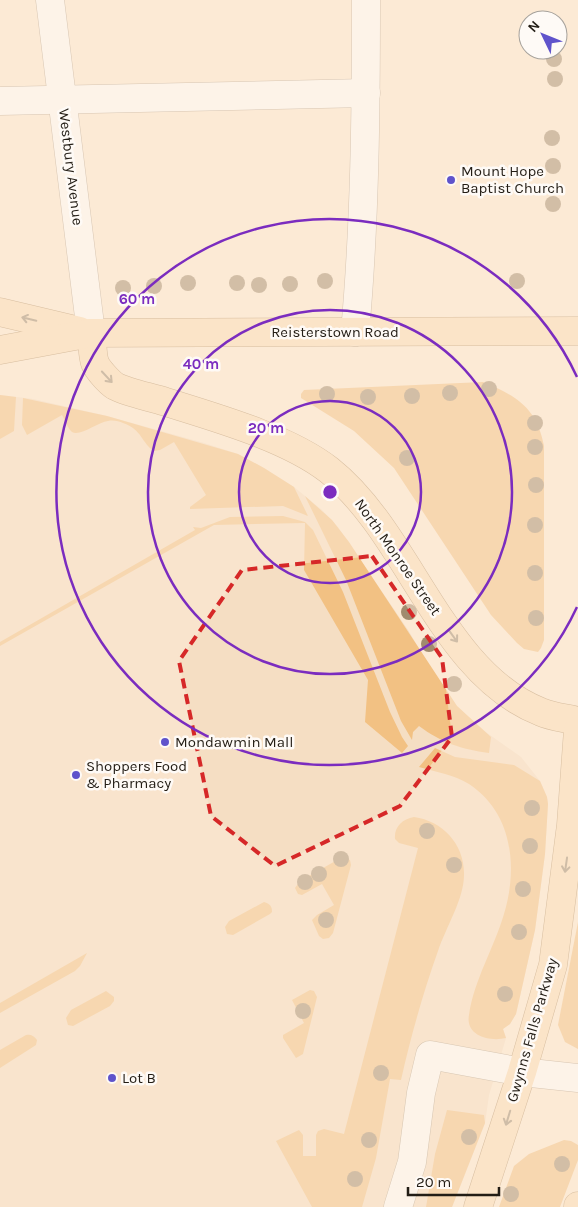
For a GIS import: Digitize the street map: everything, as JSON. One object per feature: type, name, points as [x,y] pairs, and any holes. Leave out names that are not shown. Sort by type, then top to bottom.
[{"type":"main road","name":"Reisterstown Road","points":[[0,312],[92,333]]},
{"type":"main road","name":"Reisterstown Road","points":[[0,350],[92,333],[578,331]]},
{"type":"main road","name":"North Monroe Street","points":[[92,333],[95,363],[115,386],[199,413],[301,451],[331,472],[369,512],[454,637],[484,675],[516,699],[542,713],[578,721]]},
{"type":"main road","name":"Gwynns Falls Parkway","points":[[478,1207],[522,1072],[553,965],[571,825],[578,730]]},
{"type":"street","name":"Westbury Avenue","points":[[50,0],[92,333]]},
{"type":"street","points":[[355,332],[360,273],[366,93],[366,0]]},
{"type":"street","points":[[0,101],[366,93]]},
{"type":"street","points":[[398,1207],[412,1162],[421,1093],[430,1055],[522,1072],[578,1078]]},
{"type":"highlighted area","points":[[372,556],[442,658],[452,737],[400,806],[275,866],[211,816],[179,661],[242,570]]},
{"type":"shaded area","points":[[483,382],[515,398],[524,405],[536,422],[544,446],[544,640],[538,652],[524,649],[491,615],[394,468],[354,431],[301,398],[304,390]]},
{"type":"shaded area","name":"Mondawmin Mall","points":[[0,395],[33,399],[107,416],[204,443],[238,454],[294,487],[322,510],[338,527],[457,706],[480,728],[521,757],[540,781],[548,804],[545,854],[535,930],[516,1014],[510,1024],[503,1029],[506,1038],[489,1095],[485,1123],[452,1207],[0,1207]]},
{"type":"shaded area","points":[[0,395],[16,397],[14,431],[0,439]]},
{"type":"shaded area","points":[[23,398],[107,416],[238,454],[294,487],[308,516],[283,506],[190,509],[190,507],[206,495],[174,442],[160,450],[154,451],[134,429],[121,422],[114,421],[104,422],[80,433],[75,433],[69,429],[62,415],[27,435],[22,425]]},
{"type":"shaded area","points":[[305,496],[332,520],[349,542],[457,706],[491,737],[489,753],[452,744],[436,737],[419,726],[413,732],[412,740],[401,721],[346,580]]},
{"type":"shaded area","points":[[283,516],[305,522],[313,530],[343,592],[390,712],[408,746],[402,753],[365,722],[368,680],[304,570],[305,523],[214,525],[0,646],[0,642],[195,530],[193,527],[201,528],[230,517]]},
{"type":"shaded area","points":[[435,748],[455,757],[514,765],[540,781],[547,797],[545,854],[535,930],[516,1014],[510,1024],[503,1029],[506,1038],[486,1038],[475,1033],[469,1022],[469,1015],[475,989],[504,914],[511,878],[511,860],[508,843],[503,826],[495,810],[484,796],[458,778],[419,767]]},
{"type":"shaded area","points":[[414,817],[425,819],[443,829],[456,845],[461,854],[463,864],[464,875],[461,894],[441,942],[427,983],[401,1080],[390,1079],[376,1158],[362,1207],[312,1207],[276,1141],[299,1130],[303,1135],[303,1156],[316,1156],[316,1135],[318,1131],[324,1129],[344,1134],[418,848],[399,843],[395,839],[395,835],[397,827],[402,822]]},
{"type":"shaded area","points":[[345,858],[350,860],[351,865],[333,933],[329,938],[323,939],[319,936],[312,920],[334,905],[322,884],[302,895],[298,894],[295,888],[300,881],[339,859]]},
{"type":"shaded area","points":[[264,902],[271,907],[272,912],[270,914],[233,935],[227,934],[225,927],[229,921]]},
{"type":"shaded area","points":[[578,922],[578,1049],[565,1042],[558,1025]]},
{"type":"shaded area","points":[[87,953],[75,971],[0,1013],[0,1003]]},
{"type":"shaded area","points":[[310,990],[314,991],[317,997],[303,1054],[296,1058],[283,1035],[304,1023],[292,1000]]},
{"type":"shaded area","points":[[106,991],[114,997],[114,1001],[110,1006],[73,1026],[68,1025],[66,1018],[71,1010]]},
{"type":"shaded area","points":[[26,1035],[35,1037],[37,1040],[36,1045],[0,1068],[0,1050]]},
{"type":"shaded area","points":[[447,1110],[484,1115],[485,1123],[452,1207],[426,1207],[435,1154]]},
{"type":"shaded area","points":[[564,1140],[578,1145],[578,1160],[560,1207],[499,1207],[514,1166],[529,1154]]},
{"type":"place","name":"Mount Hope Baptist Church","points":[[451,180]]},
{"type":"place","name":"Mondawmin Mall","points":[[165,742]]},
{"type":"place","name":"Shoppers Food & Pharmacy","points":[[76,775]]},
{"type":"place","name":"Lot B","points":[[112,1078]]}]
